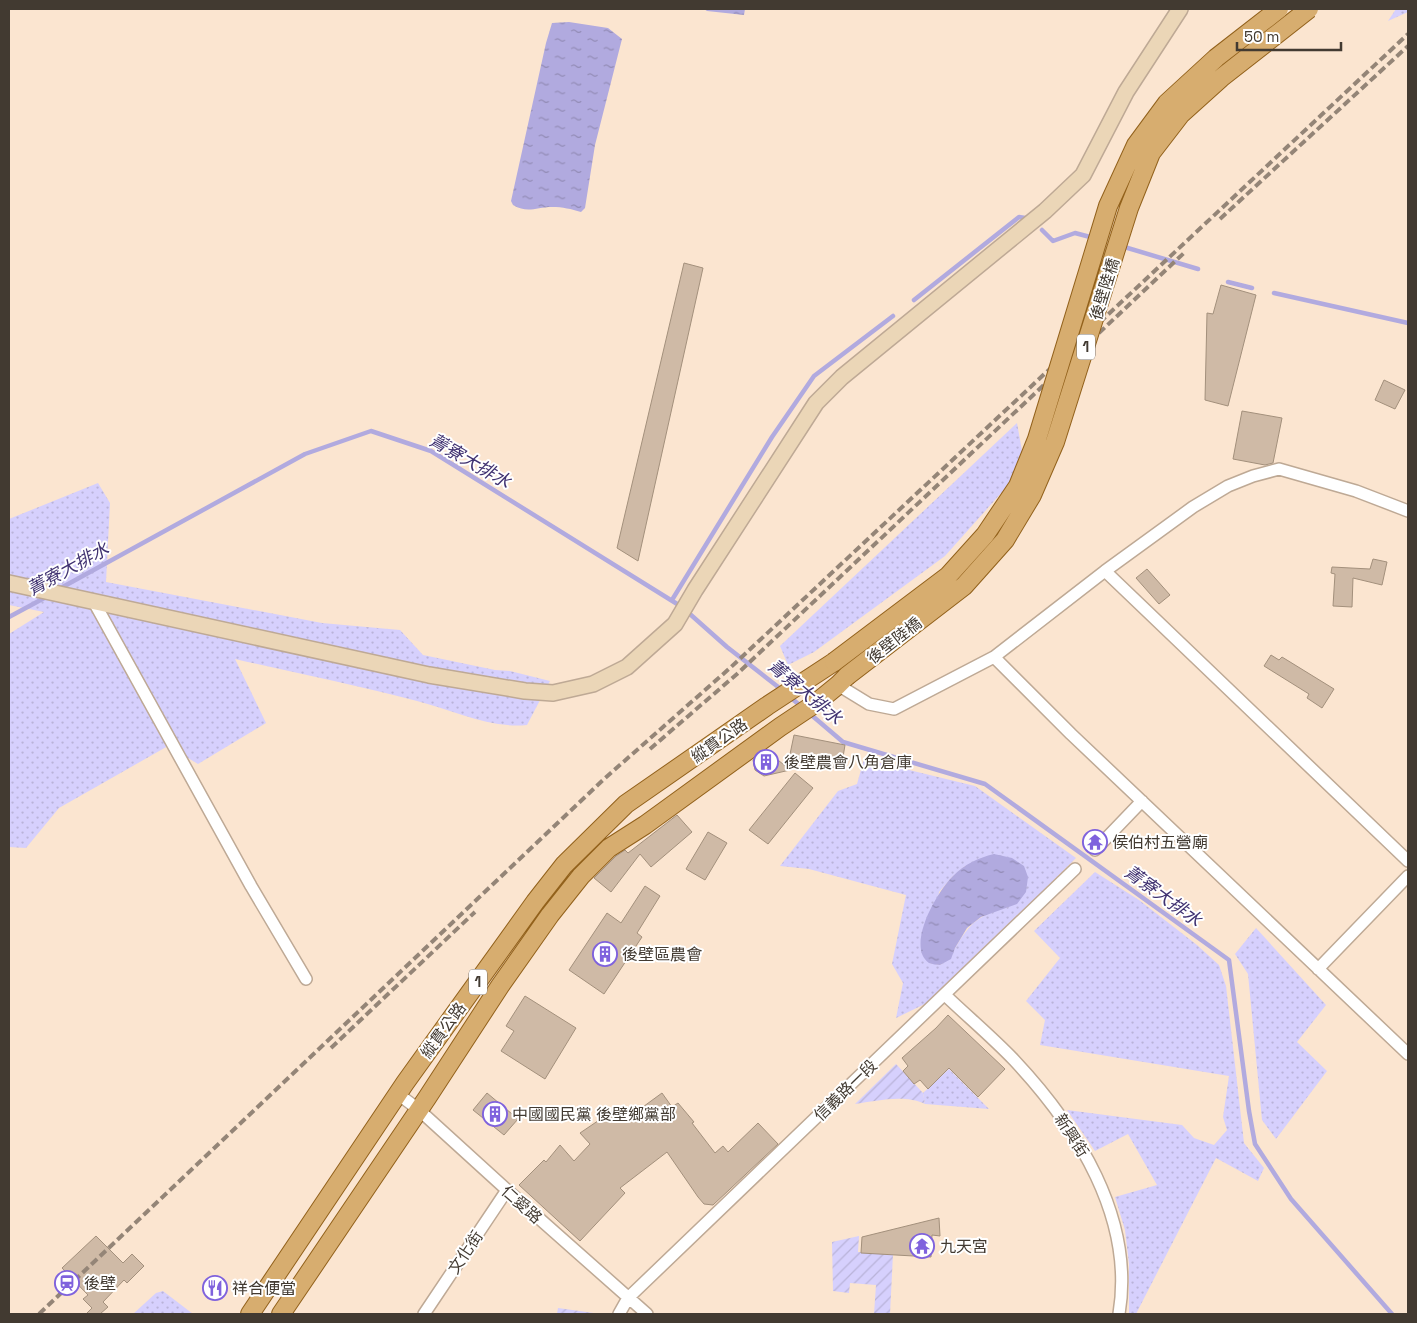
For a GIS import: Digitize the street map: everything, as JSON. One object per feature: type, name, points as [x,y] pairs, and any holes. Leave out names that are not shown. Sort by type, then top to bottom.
[{"type":"main road","name":"後壁陸橋","points":[[767,706],[834,662],[948,576],[985,535],[1018,486],[1038,439],[1108,206],[1136,145],[1167,103],[1216,58],[1279,9]]},
{"type":"main road","name":"後壁陸橋","points":[[843,681],[964,586],[1005,540],[1032,494],[1055,442],[1129,208],[1151,153],[1181,114],[1221,78],[1309,9]]},
{"type":"main road","name":"縱貫公路","points":[[281,1314],[500,986],[550,915],[581,876],[609,848],[645,825],[816,703],[843,681]]},
{"type":"main road","name":"縱貫公路","points":[[250,1314],[398,1094],[535,902],[564,866],[626,804],[767,706]]},
{"type":"main road","points":[[482,976],[500,986]]},
{"type":"street","points":[[16,585],[429,674],[525,691],[553,693],[593,684],[627,667],[674,624],[694,590],[816,403],[842,378],[1045,211],[1084,175],[1126,92],[1180,9]]},
{"type":"street","points":[[843,681],[869,704],[894,709],[994,657],[1105,571],[1193,507],[1228,486],[1253,476],[1278,469],[1356,491],[1408,511]]},
{"type":"street","points":[[1105,571],[1408,861]]},
{"type":"street","points":[[94,602],[251,886],[306,980]]},
{"type":"street","points":[[994,657],[1071,734],[1408,1054]]},
{"type":"street","points":[[1095,850],[1142,801]]},
{"type":"street","name":"信義路一段","points":[[619,1314],[628,1298],[1075,869]]},
{"type":"street","points":[[1318,969],[1408,876]]},
{"type":"street","name":"新興街","points":[[945,995],[1014,1061],[1054,1108],[1081,1146],[1102,1188],[1113,1222],[1121,1261],[1119,1314]]},
{"type":"street","name":"仁愛路","points":[[398,1094],[418,1109],[647,1314]]},
{"type":"street","name":"文化街","points":[[424,1314],[507,1190]]},
{"type":"shaded area","points":[[1396,9],[1408,9],[1408,12],[1388,21]]},
{"type":"shaded area","points":[[1017,423],[1024,462],[1011,482],[945,556],[814,652],[788,665],[780,646]]},
{"type":"shaded area","points":[[98,483],[110,503],[106,582],[322,623],[400,630],[423,655],[495,670],[510,671],[550,681],[527,725],[513,725],[485,722],[394,695],[235,659],[266,723],[198,764],[168,746],[59,808],[26,848],[9,847],[9,634],[44,612],[9,605],[9,519]]},
{"type":"shaded area","points":[[864,759],[975,786],[1076,858],[931,1001],[896,1018],[903,983],[892,964],[906,895],[809,869],[780,866],[838,791],[857,784]],"holes":[[[965,866],[1008,907],[984,916],[973,924],[947,960],[940,965],[930,963],[939,892]]]},
{"type":"shaded area","points":[[1095,872],[1139,900],[1197,945],[1219,965],[1226,986],[1244,1143],[1264,1168],[1258,1181],[1216,1158],[1136,1314],[1129,1314],[1129,1264],[1125,1230],[1115,1197],[1157,1185],[1128,1134],[1095,1151],[1067,1110],[1182,1125],[1194,1138],[1214,1145],[1227,1130],[1223,1117],[1229,1076],[1040,1045],[1045,1020],[1026,1001],[1060,958],[1034,931]]},
{"type":"shaded area","points":[[1256,928],[1326,1005],[1297,1042],[1327,1071],[1276,1139],[1262,1120],[1248,974],[1235,954]]},
{"type":"shaded area","points":[[896,1064],[923,1093],[925,1104],[908,1099],[899,1099],[855,1104]]},
{"type":"shaded area","points":[[949,1069],[989,1109],[925,1104],[923,1093]]},
{"type":"shaded area","points":[[859,1236],[858,1252],[893,1254],[890,1314],[874,1314],[876,1285],[850,1283],[849,1293],[833,1291],[832,1242]]},
{"type":"shaded area","points":[[163,1291],[193,1314],[133,1314],[156,1293]]},
{"type":"shaded area","points":[[558,1308],[601,1314],[557,1314]]},
{"type":"water","points":[[704,9],[745,9],[744,15],[707,11]]},
{"type":"water","points":[[569,22],[608,28],[622,39],[595,145],[585,208],[581,212],[556,207],[518,208],[511,201],[546,43],[552,23]]},
{"type":"water","points":[[994,854],[1012,858],[1024,866],[1028,877],[1026,892],[1017,904],[981,917],[967,928],[951,959],[940,965],[929,963],[923,955],[921,944],[922,932],[932,905],[947,883],[962,868]]},
{"type":"building","points":[[684,263],[703,268],[638,561],[617,548]]},
{"type":"building","points":[[1221,285],[1256,295],[1228,406],[1205,400],[1207,313],[1213,314]]},
{"type":"building","points":[[1384,380],[1405,390],[1395,409],[1375,400]]},
{"type":"building","points":[[1242,411],[1282,418],[1273,463],[1265,465],[1233,459]]},
{"type":"building","points":[[1373,559],[1387,562],[1382,585],[1353,578],[1352,607],[1333,606],[1335,574],[1331,573],[1332,567],[1370,569]]},
{"type":"building","points":[[1147,569],[1170,595],[1159,604],[1136,578]]},
{"type":"building","points":[[1271,655],[1279,660],[1282,657],[1334,689],[1322,708],[1307,698],[1309,694],[1264,666]]},
{"type":"building","points":[[794,735],[845,745],[841,769],[789,759]]},
{"type":"building","name":"後壁農會八角倉庫","points":[[766,750],[790,770],[764,776],[755,770],[753,760]]},
{"type":"building","points":[[795,773],[813,788],[768,844],[749,830]]},
{"type":"building","points":[[677,815],[692,832],[651,867],[640,854],[611,892],[594,878],[616,856],[625,850],[628,853]]},
{"type":"building","points":[[708,832],[727,843],[705,880],[686,869]]},
{"type":"building","name":"後壁區農會","points":[[645,886],[660,896],[637,933],[642,937],[604,994],[569,970],[607,913],[621,923]]},
{"type":"building","points":[[525,996],[576,1028],[545,1079],[501,1051],[514,1031],[506,1026]]},
{"type":"building","points":[[948,1015],[1005,1069],[978,1097],[949,1068],[928,1089],[920,1080],[914,1084],[903,1071],[908,1066],[902,1058]]},
{"type":"building","name":"中國國民黨 後壁鄉黨部","points":[[487,1093],[518,1119],[504,1135],[473,1110]]},
{"type":"building","points":[[662,1093],[672,1107],[678,1103],[694,1122],[692,1123],[715,1153],[723,1146],[728,1152],[758,1123],[778,1144],[713,1205],[704,1204],[667,1152],[620,1188],[625,1193],[580,1241],[519,1185],[544,1160],[546,1162],[560,1145],[574,1161],[590,1144],[580,1133],[617,1108],[625,1120]]},
{"type":"building","points":[[939,1218],[940,1236],[932,1235],[931,1257],[861,1253],[862,1237]]},
{"type":"building","points":[[96,1236],[123,1263],[132,1254],[144,1266],[127,1283],[124,1280],[103,1302],[108,1307],[100,1314],[86,1314],[92,1308],[83,1299],[88,1295],[62,1268]]},
{"type":"waterway","points":[[914,300],[1019,217],[1031,219]]},
{"type":"waterway","points":[[1042,230],[1053,241],[1075,233],[1094,238]]},
{"type":"waterway","points":[[1121,246],[1198,269]]},
{"type":"waterway","points":[[1228,282],[1252,288]]},
{"type":"waterway","points":[[1274,293],[1408,323]]},
{"type":"waterway","points":[[672,600],[772,437],[814,376],[893,316]]},
{"type":"waterway","name":"菁寮大排水","points":[[59,589],[305,454],[371,431],[431,451],[682,607],[727,647],[782,690]]},
{"type":"waterway","name":"菁寮大排水","points":[[9,617],[48,596]]},
{"type":"waterway","name":"菁寮大排水","points":[[790,697],[803,708]]},
{"type":"waterway","name":"菁寮大排水","points":[[809,713],[843,742],[985,784],[1229,960],[1255,1144],[1291,1199],[1392,1314]]},
{"type":"railway","points":[[39,1314],[604,779],[730,668],[1408,34]]},
{"type":"railway","points":[[1220,219],[1408,46]]},
{"type":"railway","points":[[650,749],[737,674],[1185,252]]},
{"type":"railway","points":[[331,1048],[475,912]]},
{"type":"place","name":"後壁農會八角倉庫","points":[[766,762]]},
{"type":"place","name":"侯伯村五營廟","points":[[1095,842]]},
{"type":"place","name":"後壁區農會","points":[[605,954]]},
{"type":"place","name":"中國國民黨 後壁鄉黨部","points":[[495,1114]]},
{"type":"place","name":"九天宮","points":[[922,1246]]},
{"type":"place","name":"後壁","points":[[67,1283]]},
{"type":"place","name":"祥合便當","points":[[215,1288]]}]
